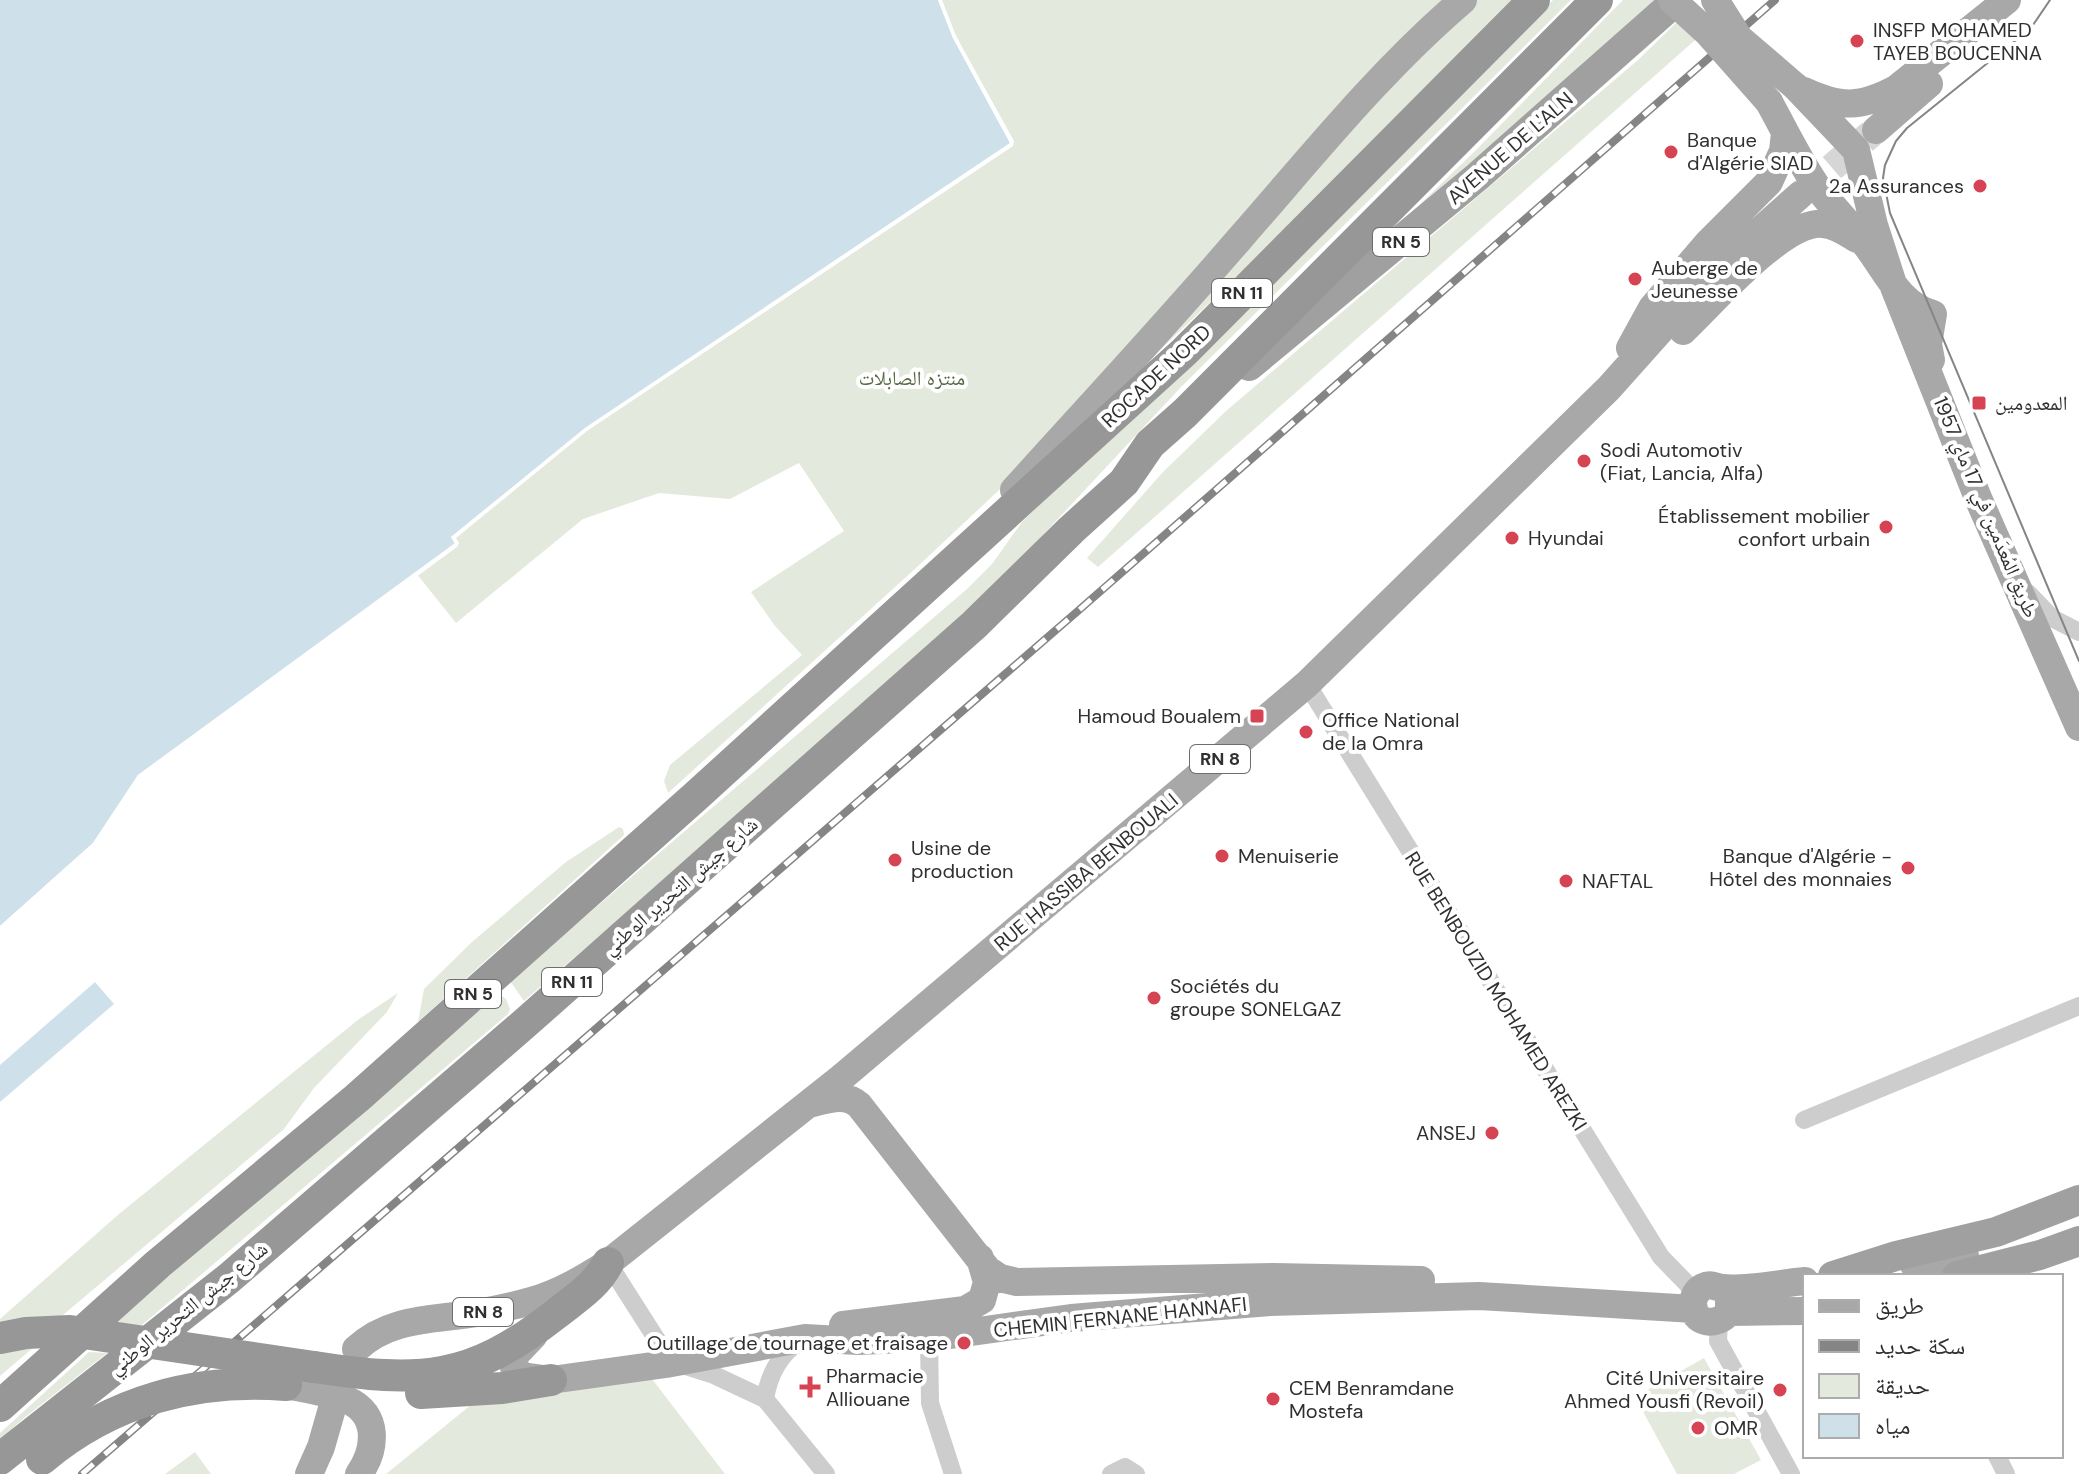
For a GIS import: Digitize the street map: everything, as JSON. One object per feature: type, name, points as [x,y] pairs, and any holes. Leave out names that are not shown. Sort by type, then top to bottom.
[{"type":"highway","name":"ROCADE NORD","points":[[938,574],[1184,352],[1534,0]]},
{"type":"highway","name":"RN 11","points":[[1124,482],[1150,444],[1369,231],[1597,0]]},
{"type":"highway","name":"AVENUE DE L'ALN","points":[[1124,482],[1243,371],[1467,186],[1674,0]]},
{"type":"highway","name":"شارع جيش التحرير الوطني","points":[[0,1459],[228,1279],[382,1148],[974,625],[1124,482]]},
{"type":"highway","name":"RN 5","points":[[0,1406],[158,1264],[357,1098],[696,796],[938,574]]},
{"type":"highway","points":[[1839,1274],[1896,1256],[1996,1232],[2079,1200]]},
{"type":"highway","points":[[1961,1266],[2079,1218]]},
{"type":"highway","points":[[1961,1266],[2040,1255],[2079,1241]]},
{"type":"highway","points":[[2034,1274],[2079,1260]]},
{"type":"highway","points":[[0,1338],[70,1331],[398,1377],[445,1372],[491,1358],[537,1328],[592,1286],[608,1263]]},
{"type":"highway","points":[[34,1466],[85,1426],[150,1398],[214,1386],[258,1383],[382,1394],[502,1388],[551,1380]]},
{"type":"main road","points":[[938,574],[1168,321],[1363,98],[1438,21],[1463,0]]},
{"type":"main road","points":[[1674,0],[1769,102],[1818,188],[1866,244],[1894,287]]},
{"type":"main road","points":[[1715,0],[1739,38],[1796,87],[1856,150],[1874,225],[1894,287]]},
{"type":"main road","points":[[1796,87],[1851,105],[1876,100],[1896,89],[2007,0]]},
{"type":"main road","points":[[1876,130],[2026,0]]},
{"type":"main road","points":[[1609,388],[1652,308],[1708,243],[1769,182],[1783,151],[1785,133]]},
{"type":"main road","name":"RN 8","points":[[1609,388],[1709,276],[1800,195]]},
{"type":"main road","points":[[1609,388],[1684,330],[1758,258],[1790,232],[1808,225],[1823,224],[1839,228],[1866,244]]},
{"type":"main road","name":"طريق المُعدَمين في 17 ماي 1957","points":[[1894,287],[1978,498],[2079,727]]},
{"type":"main road","name":"RUE HASSIBA BENBOUALI","points":[[608,1263],[809,1104],[1307,684],[1609,388]]},
{"type":"main road","name":"CHEMIN FERNANE HANNAFI","points":[[809,1104],[853,1099],[988,1270],[1000,1278],[1017,1282],[1274,1277],[1507,1280],[1628,1289],[1709,1302]]},
{"type":"main road","points":[[805,1338],[830,1327],[965,1310],[982,1300],[987,1282],[980,1258]]},
{"type":"main road","name":"RN 8","points":[[356,1349],[380,1333],[408,1322],[479,1313],[542,1298],[608,1263]]},
{"type":"main road","points":[[1870,1274],[1961,1266]]},
{"type":"main road","points":[[1709,1302],[1803,1281]]},
{"type":"main road","name":"CHEMIN FERNANE HANNAFI","points":[[551,1380],[669,1363],[805,1338],[858,1341],[929,1338],[1071,1318],[1270,1302],[1479,1296],[1709,1302]]},
{"type":"main road","points":[[1709,1302],[1803,1311]]},
{"type":"main road","points":[[537,1328],[530,1341],[515,1355],[514,1367],[522,1376],[551,1380]]},
{"type":"main road","points":[[286,1385],[348,1400],[363,1412],[372,1430],[372,1449],[359,1474]]},
{"type":"main road","points":[[309,1474],[321,1447],[333,1405]]},
{"type":"street","points":[[2010,569],[2052,618],[2079,632]]},
{"type":"street","name":"RUE BENBOUZID MOHAMED AREZKI","points":[[1307,684],[1661,1257],[1709,1302]]},
{"type":"street","points":[[1804,1120],[2079,1006]]},
{"type":"street","points":[[608,1263],[669,1363],[714,1375],[765,1399],[826,1474]]},
{"type":"street","points":[[1709,1302],[1718,1341],[1791,1474]]},
{"type":"street","points":[[765,1399],[768,1381],[778,1364],[790,1348],[805,1338]]},
{"type":"street","points":[[929,1338],[930,1403],[953,1474]]},
{"type":"green space","name":"منتزه الصابلات","points":[[938,0],[1518,0],[1344,174],[1160,350],[1013,477],[668,793],[664,781],[670,765],[802,655],[775,626],[751,592],[844,531],[799,463],[730,499],[659,493],[583,519],[456,623],[416,573],[455,544],[451,537],[585,428],[1010,143]]},
{"type":"green space","points":[[1553,0],[1571,0],[1182,386],[983,599],[524,1001],[510,981],[967,589],[992,564],[1022,522],[1419,136]]},
{"type":"green space","points":[[1623,0],[1658,0],[1387,236],[1476,150]]},
{"type":"green space","points":[[1683,16],[1702,34],[1098,567],[1087,558],[1162,473],[1226,411],[1638,60]]},
{"type":"green space","points":[[619,827],[624,835],[418,1022],[424,989],[472,942],[566,862]]},
{"type":"green space","points":[[398,993],[387,1012],[314,1088],[284,1129],[57,1320],[0,1325],[0,1319],[119,1214],[359,1019]]},
{"type":"green space","points":[[499,994],[506,999],[510,1009],[508,1014],[136,1330],[110,1326]]},
{"type":"green space","points":[[34,1347],[0,1376],[0,1352]]},
{"type":"green space","points":[[89,1352],[107,1353],[0,1440],[0,1433]]},
{"type":"green space","name":"OMR","points":[[1704,1358],[1761,1460],[1734,1474],[1677,1474],[1635,1397]]},
{"type":"green space","points":[[652,1379],[725,1474],[386,1474],[477,1400]]},
{"type":"green space","points":[[195,1452],[211,1474],[165,1474]]},
{"type":"water","points":[[0,0],[938,0],[953,38],[1010,143],[585,428],[451,537],[455,543],[138,775],[93,843],[0,926]]},
{"type":"water","points":[[95,982],[114,1004],[0,1102],[0,1065]]},
{"type":"pier","points":[[938,0],[942,0],[956,36],[1014,141],[1013,146],[587,431],[456,538],[459,543],[457,547],[141,778],[96,845],[0,930],[0,926],[93,843],[138,775],[455,544],[451,537],[585,428],[1010,143],[953,38]]},
{"type":"tunnel","points":[[1800,195],[1872,133]]},
{"type":"tram line","points":[[2050,0],[2031,28],[1907,128],[1896,141],[1885,165],[1883,178],[1890,213],[2079,661]]},
{"type":"railway","points":[[82,1474],[1079,610],[1775,0]]},
{"type":"place","name":"INSFP MOHAMED TAYEB BOUCENNA","points":[[1857,41]]},
{"type":"place","name":"Banque d'Algérie SIAD","points":[[1671,152]]},
{"type":"place","name":"2a Assurances","points":[[1980,186]]},
{"type":"place","name":"Auberge de Jeunesse","points":[[1635,279]]},
{"type":"place","name":"المعدومين","points":[[1979,403]]},
{"type":"place","name":"Sodi Automotiv (Fiat, Lancia, Alfa)","points":[[1584,461]]},
{"type":"place","name":"Établissement mobilier confort urbain","points":[[1886,527]]},
{"type":"place","name":"Hyundai","points":[[1512,538]]},
{"type":"place","name":"Hamoud Boualem","points":[[1257,716]]},
{"type":"place","name":"Office National de la Omra","points":[[1306,732]]},
{"type":"place","name":"Menuiserie","points":[[1222,856]]},
{"type":"place","name":"Usine de production","points":[[895,860]]},
{"type":"place","name":"Banque d'Algérie - Hôtel des monnaies","points":[[1908,868]]},
{"type":"place","name":"NAFTAL","points":[[1566,881]]},
{"type":"place","name":"Sociétés du groupe SONELGAZ","points":[[1154,998]]},
{"type":"place","name":"ANSEJ","points":[[1492,1133]]},
{"type":"place","name":"Outillage de tournage et fraisage","points":[[964,1343]]},
{"type":"place","name":"Pharmacie Alliouane","points":[[810,1387]]},
{"type":"place","name":"Cité Universitaire Ahmed Yousfi (Revoil)","points":[[1780,1390]]},
{"type":"place","name":"CEM Benramdane Mostefa","points":[[1273,1399]]},
{"type":"place","name":"OMR","points":[[1698,1428]]}]
